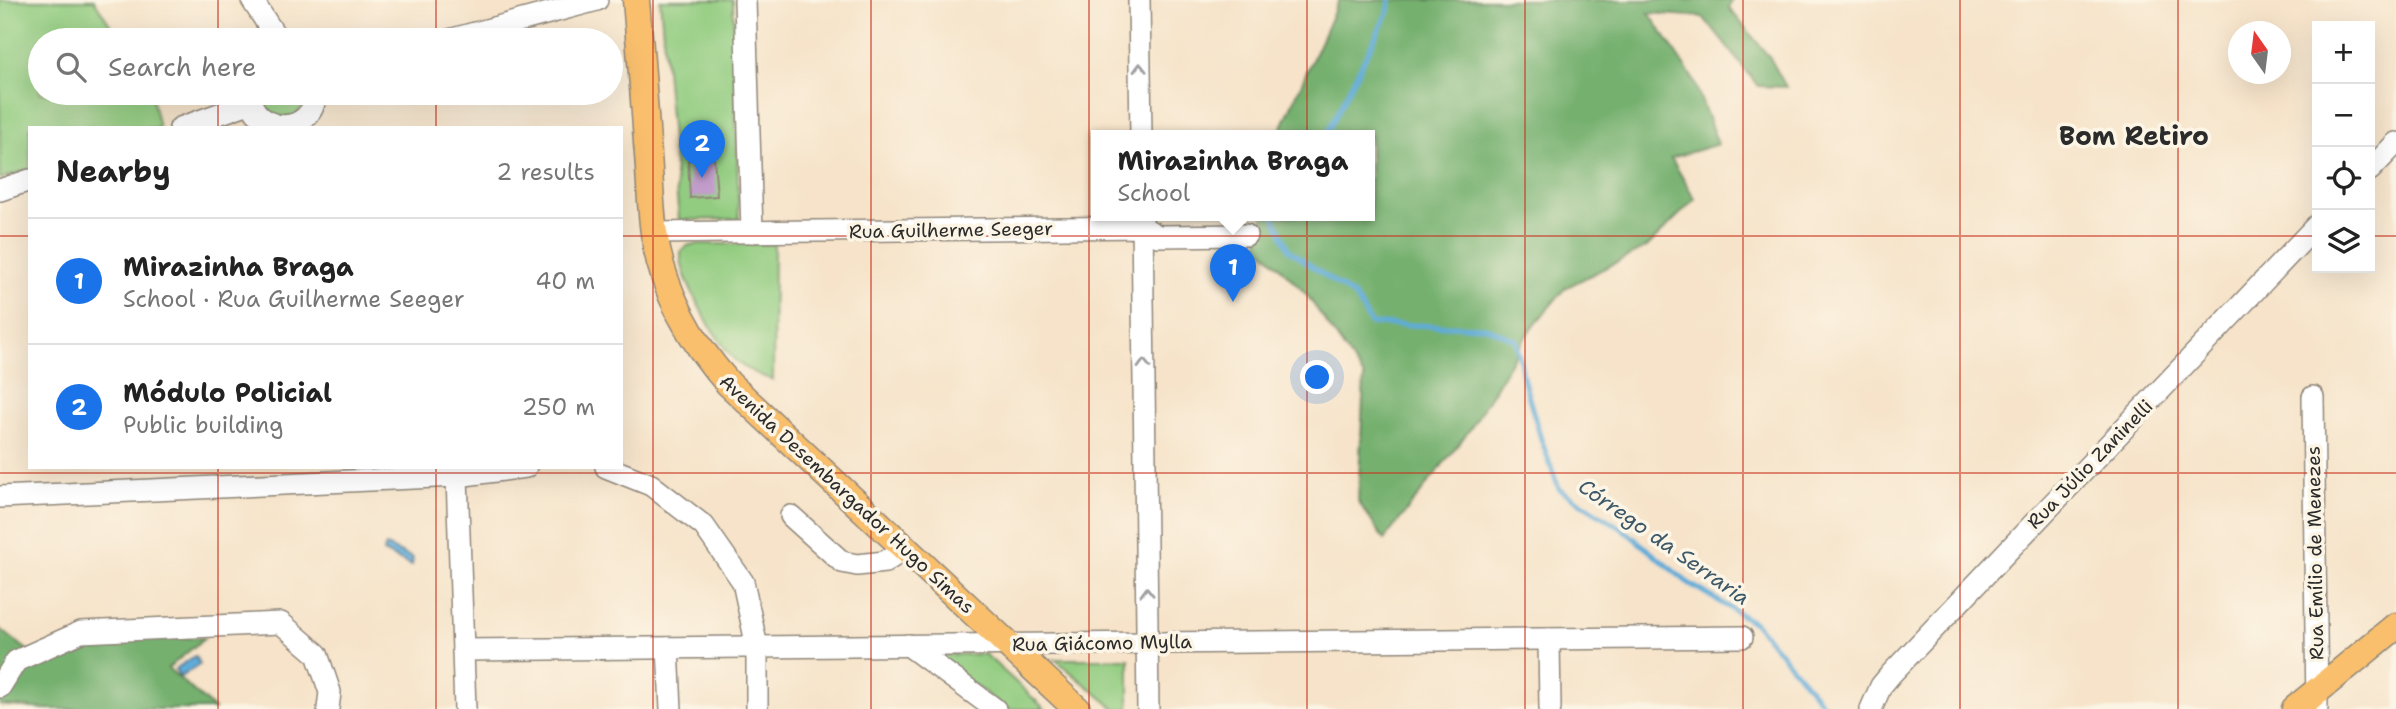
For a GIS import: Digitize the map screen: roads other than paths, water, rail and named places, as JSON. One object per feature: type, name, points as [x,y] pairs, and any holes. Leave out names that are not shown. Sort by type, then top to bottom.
[{"type":"main road","name":"Avenida Desembargador Hugo Simas","points":[[636,0],[654,233],[664,275],[685,323],[710,363],[737,392],[1076,709]]},
{"type":"main road","points":[[2295,709],[2317,700],[2396,626]]},
{"type":"street","points":[[252,0],[270,28]]},
{"type":"street","points":[[493,28],[597,0]]},
{"type":"street","points":[[745,0],[752,232]]},
{"type":"street","points":[[1139,0],[1141,130]]},
{"type":"street","points":[[185,126],[232,105]]},
{"type":"street","points":[[251,105],[255,113],[274,125],[285,126]]},
{"type":"street","points":[[296,125],[313,105]]},
{"type":"street","points":[[2375,165],[2396,143]]},
{"type":"street","points":[[0,190],[28,181]]},
{"type":"street","points":[[1142,222],[1148,709]]},
{"type":"street","name":"Rua Guilherme Seeger","points":[[654,233],[1142,222],[1158,236],[1246,235]]},
{"type":"street","name":"Rua Júlio Zaninelli","points":[[1871,709],[1881,686],[1891,674],[2312,230]]},
{"type":"street","name":"Rua Emílio de Menezes","points":[[2313,397],[2317,700]]},
{"type":"street","points":[[0,497],[498,469]]},
{"type":"street","points":[[611,469],[651,485],[704,526],[743,582],[757,647],[757,709]]},
{"type":"street","points":[[456,472],[465,709]]},
{"type":"street","points":[[791,516],[842,562],[857,565],[885,562],[904,549]]},
{"type":"street","points":[[0,687],[16,661],[81,632],[281,623],[317,654],[330,692],[328,709]]},
{"type":"street","name":"Rua Giácomo Mylla","points":[[463,650],[1742,637]]},
{"type":"street","points":[[1549,639],[1550,709]]},
{"type":"street","points":[[908,645],[995,709]]},
{"type":"street","points":[[668,648],[671,709]]},
{"type":"water","points":[[386,546],[413,558],[412,566],[383,552]]},
{"type":"water","points":[[195,656],[200,664],[180,677],[175,669]]},
{"type":"waterway","points":[[1329,130],[1388,12],[1390,0]]},
{"type":"waterway","name":"Córrego da Serraria","points":[[1276,221],[1289,250],[1355,297],[1371,324],[1485,327],[1516,340],[1524,381],[1559,489],[1624,530],[1687,582],[1756,624],[1827,709]]},
{"type":"place","name":"Módulo Policial","points":[[702,178]]},
{"type":"place","name":"Mirazinha Braga","points":[[1233,302]]},
{"type":"district","name":"Bom Retiro","points":[[2134,135]]}]
